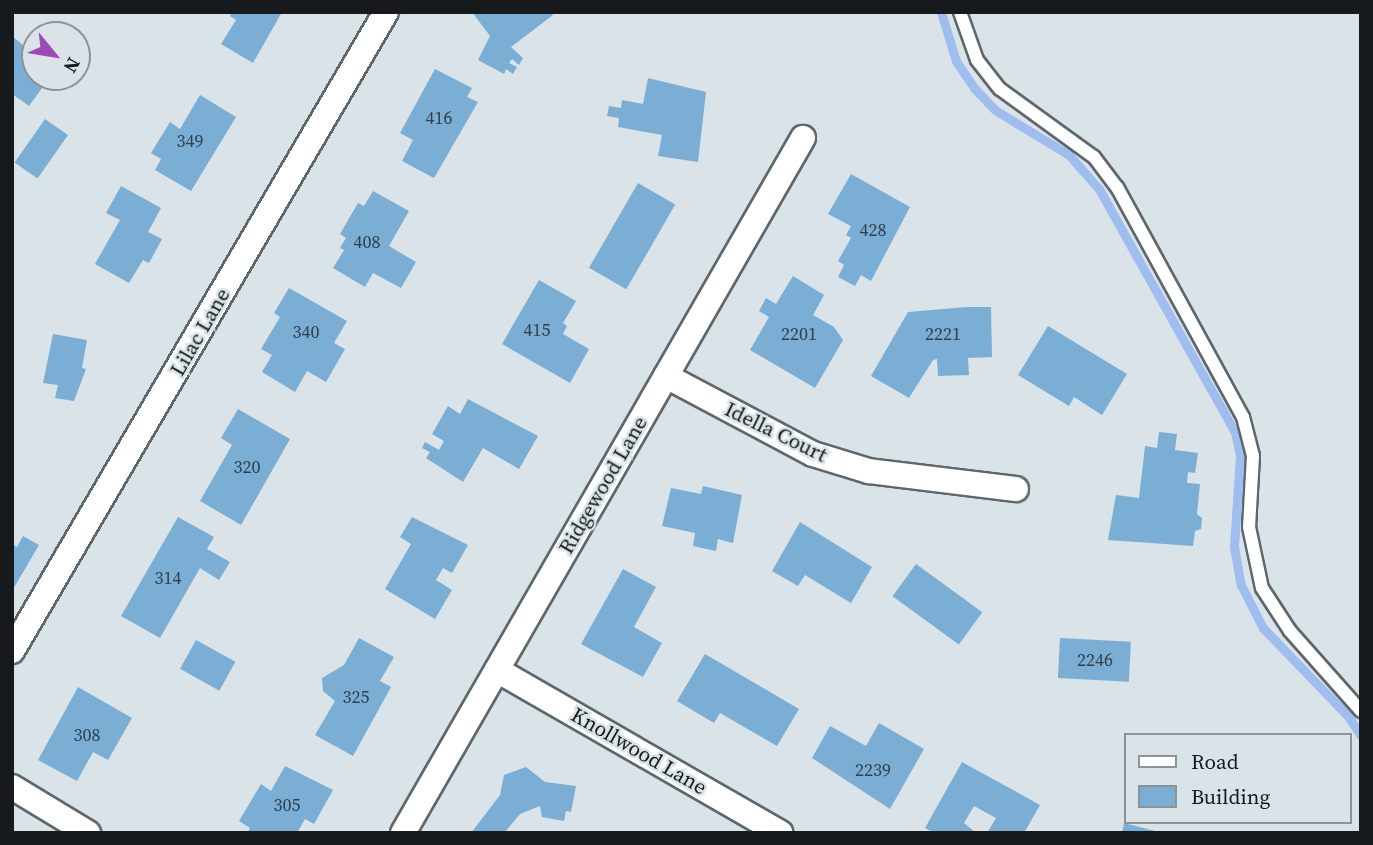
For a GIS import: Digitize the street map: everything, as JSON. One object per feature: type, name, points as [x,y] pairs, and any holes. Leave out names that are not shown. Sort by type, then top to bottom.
[{"type":"street","name":"Lilac Lane","points":[[12,651],[386,12]]},
{"type":"street","name":"Ridgewood Lane","points":[[403,833],[803,138]]},
{"type":"street","name":"Idella Court","points":[[666,376],[813,454],[869,471],[1016,489]]},
{"type":"street","name":"Knollwood Lane","points":[[498,670],[780,833]]},
{"type":"street","points":[[12,787],[88,833]]},
{"type":"lane","points":[[960,12],[977,60],[1000,89],[1094,157],[1117,187],[1243,417],[1253,456],[1249,527],[1262,588],[1290,631],[1361,711]]},
{"type":"building","points":[[232,12],[282,12],[253,63],[221,44],[236,20],[230,16]]},
{"type":"building","points":[[472,12],[550,12],[553,15],[511,47],[523,58],[519,65],[512,59],[509,63],[517,67],[513,74],[506,69],[504,74],[478,60],[490,36]]},
{"type":"building","points":[[12,36],[21,43],[21,91],[40,91],[29,106],[12,94]]},
{"type":"building","points":[[435,69],[472,88],[467,97],[478,102],[434,178],[402,161],[413,140],[400,133]]},
{"type":"building","points":[[648,78],[706,92],[698,162],[658,156],[662,135],[618,127],[619,118],[607,116],[609,106],[621,108],[622,100],[643,104]]},
{"type":"building","points":[[200,95],[236,117],[191,191],[155,170],[161,159],[151,153],[170,122],[180,129]]},
{"type":"building","points":[[45,119],[68,135],[38,178],[15,162]]},
{"type":"building","points":[[851,174],[910,207],[871,281],[861,275],[855,286],[838,277],[844,265],[838,261],[851,238],[846,235],[851,226],[828,214]]},
{"type":"building","points":[[638,183],[675,204],[626,289],[589,268]]},
{"type":"building","points":[[121,186],[161,208],[148,232],[162,239],[149,263],[143,260],[129,283],[95,264],[120,220],[106,213]]},
{"type":"building","points":[[373,191],[409,211],[389,246],[416,262],[401,288],[373,273],[365,287],[333,268],[344,250],[340,248],[346,238],[340,234],[358,203],[364,206]]},
{"type":"building","points":[[793,276],[824,295],[813,315],[834,327],[843,340],[815,388],[750,350],[769,317],[759,311],[766,298],[776,304]]},
{"type":"building","points":[[539,280],[576,301],[563,323],[567,326],[563,334],[589,349],[570,383],[502,344]]},
{"type":"building","points":[[289,288],[347,321],[334,343],[345,349],[326,382],[307,371],[295,392],[262,372],[272,355],[261,349],[280,317],[274,313]]},
{"type":"building","points":[[991,307],[992,357],[968,358],[969,375],[938,376],[937,359],[933,360],[909,398],[871,376],[908,312]]},
{"type":"building","points":[[1048,326],[1127,374],[1102,415],[1074,397],[1069,406],[1018,375]]},
{"type":"building","points":[[53,334],[87,340],[82,368],[86,369],[74,401],[55,398],[58,385],[43,383]]},
{"type":"building","points":[[468,399],[538,436],[519,469],[483,448],[463,482],[426,458],[430,452],[422,448],[425,442],[439,450],[444,441],[432,434],[448,406],[460,414]]},
{"type":"building","points":[[238,409],[290,439],[241,525],[200,501],[232,445],[221,438]]},
{"type":"building","points":[[1159,432],[1177,434],[1175,450],[1198,453],[1195,473],[1188,472],[1187,483],[1200,484],[1197,514],[1202,518],[1201,529],[1195,531],[1193,546],[1108,540],[1116,495],[1139,498],[1145,446],[1157,448]]},
{"type":"building","points":[[703,486],[742,495],[733,543],[718,539],[716,551],[693,546],[695,533],[662,526],[671,488],[701,494]]},
{"type":"building","points":[[178,517],[214,537],[207,549],[230,562],[219,580],[200,568],[160,638],[121,616]]},
{"type":"building","points":[[412,517],[468,545],[452,573],[443,568],[436,580],[452,590],[435,619],[385,589],[411,544],[400,537]]},
{"type":"building","points":[[800,522],[872,567],[851,603],[805,575],[798,586],[772,571]]},
{"type":"building","points":[[23,536],[39,545],[12,591],[12,544],[17,547]]},
{"type":"building","points":[[916,564],[982,612],[959,645],[892,596]]},
{"type":"building","points":[[623,569],[656,587],[634,627],[662,643],[643,677],[581,644]]},
{"type":"building","points":[[359,638],[394,657],[380,681],[391,687],[353,756],[315,735],[335,701],[323,691],[322,678],[344,665]]},
{"type":"building","points":[[1060,638],[1131,642],[1129,682],[1058,678]]},
{"type":"building","points":[[196,640],[235,662],[219,691],[180,669]]},
{"type":"building","points":[[705,654],[799,709],[777,746],[720,713],[714,723],[677,701]]},
{"type":"building","points":[[78,687],[132,718],[108,760],[93,752],[77,781],[38,760]]},
{"type":"building","points":[[879,723],[924,749],[890,809],[812,758],[830,726],[866,746]]},
{"type":"building","points":[[962,762],[1040,805],[1024,833],[987,833],[996,818],[974,806],[964,823],[976,833],[934,833],[925,828]]},
{"type":"building","points":[[285,766],[333,790],[314,824],[305,819],[297,833],[247,833],[250,828],[239,821],[261,784],[271,791]]},
{"type":"building","points":[[526,767],[545,782],[576,786],[571,812],[566,811],[564,821],[542,817],[540,806],[520,814],[504,833],[471,833],[500,795],[504,775]]},
{"type":"building","points":[[1124,823],[1159,832],[1159,833],[1122,833]]},
{"type":"waterway","points":[[941,12],[956,61],[974,88],[995,110],[1069,155],[1099,189],[1235,432],[1240,456],[1234,547],[1241,585],[1263,628],[1348,716],[1361,736]]}]
